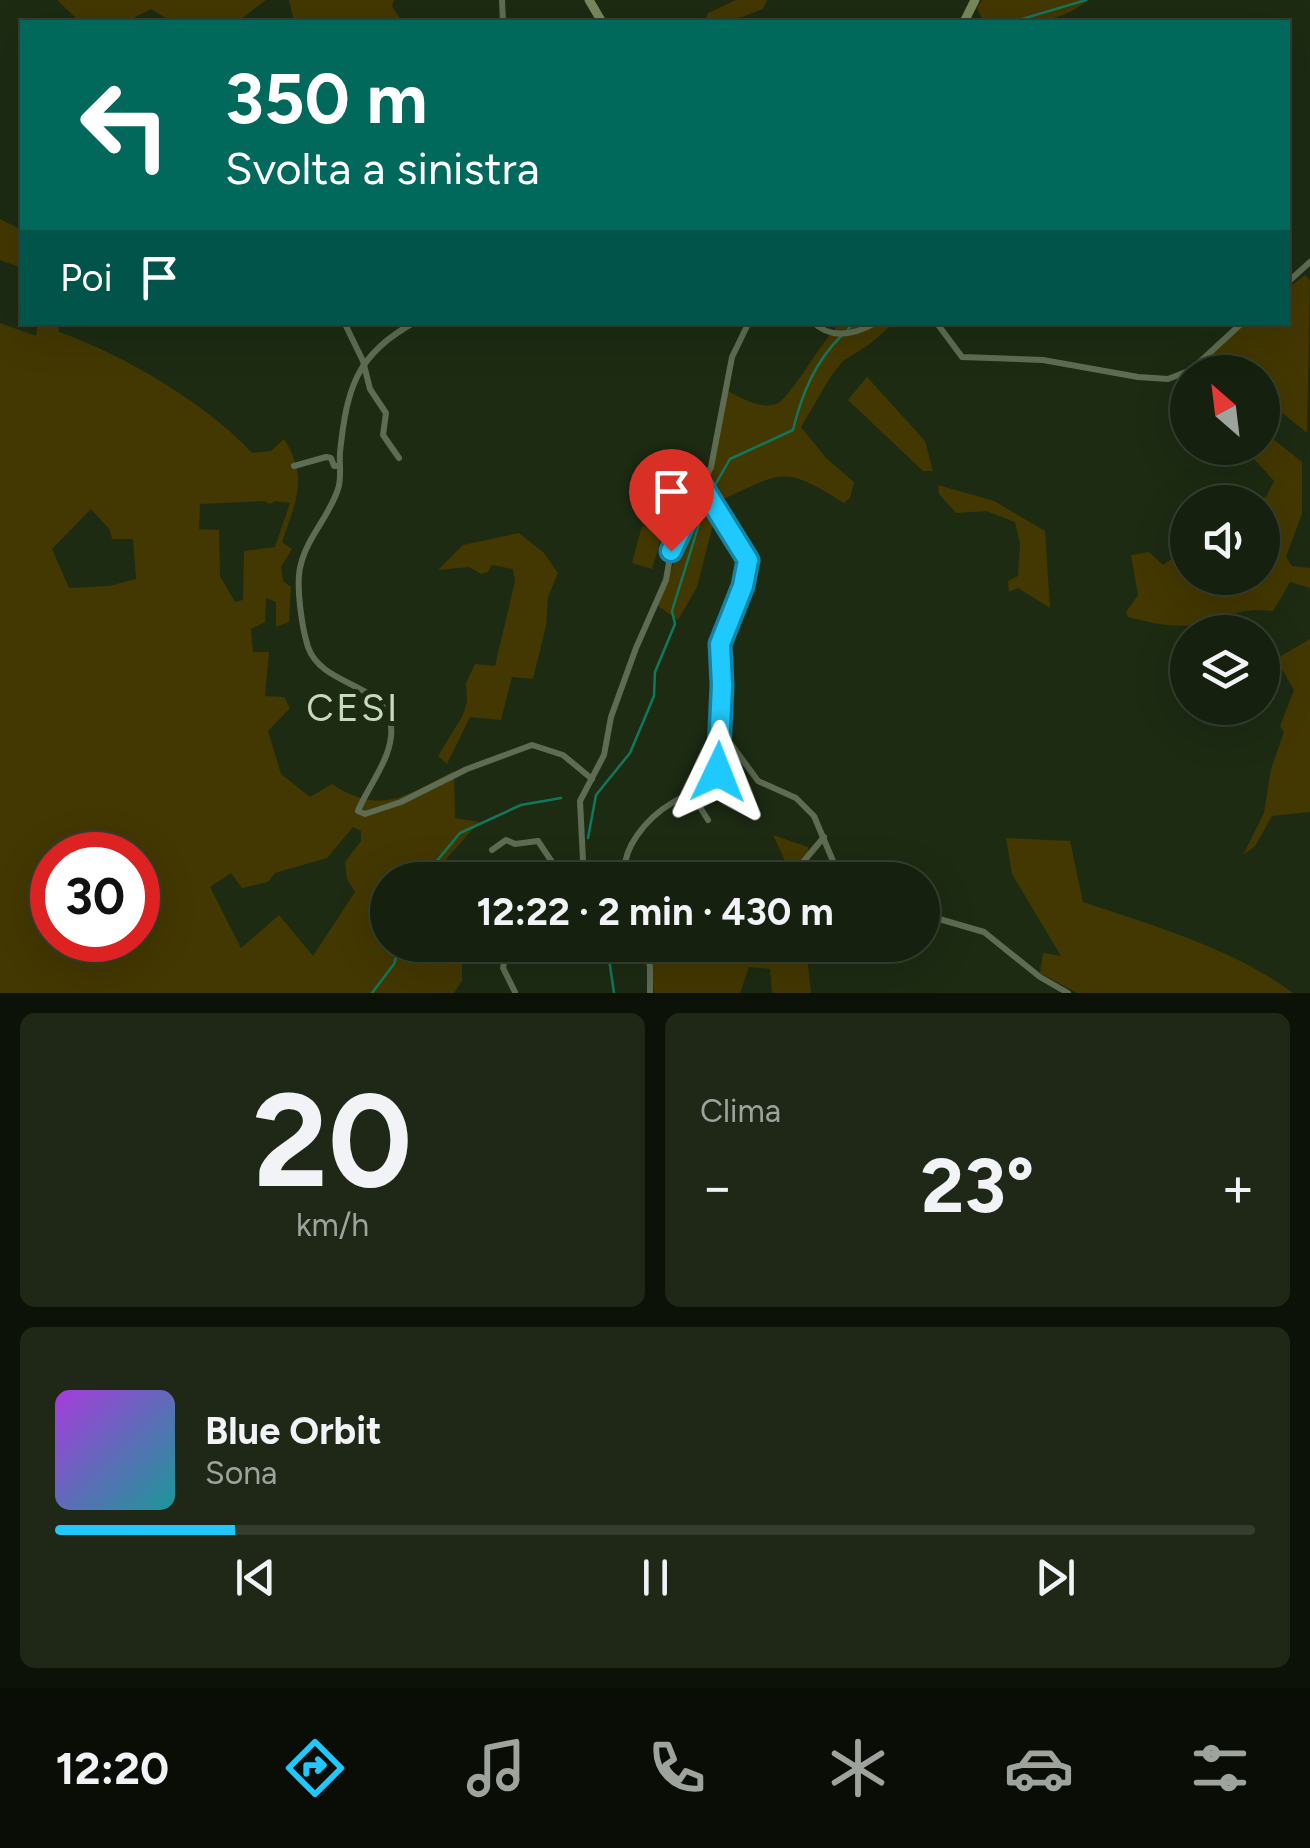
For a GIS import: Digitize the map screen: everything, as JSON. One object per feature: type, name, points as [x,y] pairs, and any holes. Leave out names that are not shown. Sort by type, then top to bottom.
[{"type":"street","points":[[1290,280],[1310,262]]},
{"type":"street","points":[[345,325],[363,362],[370,389],[386,413],[382,435],[399,458]]},
{"type":"street","points":[[412,325],[363,362],[345,404],[339,488],[300,565],[301,611],[308,645],[319,666],[381,702],[390,723],[391,733],[378,777],[358,812],[366,814],[400,802],[465,770],[532,746],[563,756],[592,779]]},
{"type":"street","points":[[583,862],[580,801],[604,755],[605,737],[666,580],[671,551],[711,467],[732,357],[747,325]]},
{"type":"street","points":[[816,325],[827,334],[850,334],[870,325]]},
{"type":"street","points":[[938,325],[962,357],[1043,360],[1138,377],[1168,378],[1191,370],[1240,325]]},
{"type":"street","points":[[294,466],[331,458],[334,466],[339,466]]},
{"type":"street","points":[[625,862],[638,836],[666,806],[697,791],[718,772],[720,644],[743,586],[748,560],[703,487]]},
{"type":"street","points":[[720,729],[758,781],[805,805],[825,836],[834,862]]},
{"type":"street","points":[[697,791],[698,804],[708,820]]},
{"type":"street","points":[[803,862],[825,836]]},
{"type":"street","points":[[492,850],[506,840],[515,844],[538,841],[552,862]]},
{"type":"street","points":[[940,919],[984,932],[1040,978],[1068,993]]},
{"type":"street","points":[[504,962],[503,968],[514,992]]},
{"type":"street","points":[[648,962],[650,993]]},
{"type":"shaded area","points":[[57,0],[266,0],[240,20],[169,20],[151,9],[130,20],[78,20]]},
{"type":"shaded area","points":[[289,0],[394,0],[392,6],[401,20],[294,20]]},
{"type":"shaded area","points":[[736,0],[767,0],[763,9],[727,20],[706,20],[708,13]]},
{"type":"shaded area","points":[[982,0],[1088,0],[1065,14],[1043,20],[983,20],[977,8]]},
{"type":"shaded area","points":[[0,219],[20,229],[20,267],[0,260]]},
{"type":"shaded area","points":[[1305,275],[1310,280],[1307,433],[1280,411],[1280,355],[1210,354],[1242,325],[1290,325],[1290,286]]},
{"type":"shaded area","points":[[0,323],[36,336],[38,325],[58,325],[59,332],[109,353],[188,399],[252,453],[271,451],[284,439],[298,478],[282,542],[292,549],[281,567],[283,581],[291,587],[289,622],[276,627],[276,602],[266,598],[265,622],[251,629],[253,652],[269,652],[265,696],[284,697],[290,708],[268,731],[281,774],[310,797],[332,784],[350,794],[380,801],[407,794],[454,771],[455,818],[479,822],[444,862],[370,862],[370,962],[462,962],[462,981],[454,993],[0,993]],"holes":[[[290,503],[275,547],[244,551],[243,600],[235,602],[220,576],[219,530],[199,529],[200,504]],[[91,509],[110,530],[112,539],[133,539],[136,579],[109,586],[69,588],[52,549]],[[353,827],[361,831],[361,841],[345,862],[347,879],[355,892],[313,956],[279,915],[241,948],[210,887],[231,873],[242,888],[268,882],[275,873],[327,858]]]},
{"type":"shaded area","points":[[835,325],[892,325],[843,361],[801,427],[826,458],[854,482],[850,498],[844,503],[807,482],[781,476],[719,501],[697,587],[678,620],[658,606],[709,465],[724,389],[756,404],[776,404]]},
{"type":"shaded area","points":[[867,377],[925,441],[933,471],[923,471],[848,400]]},
{"type":"shaded area","points":[[1280,445],[1302,462],[1302,514],[1286,557],[1292,566],[1310,568],[1310,588],[1290,582],[1273,611],[1170,615],[1170,625],[1128,617],[1126,612],[1138,595],[1131,555],[1149,552],[1163,565],[1170,560],[1170,595],[1280,595],[1280,485],[1272,485],[1274,481],[1259,465],[1280,465]]},
{"type":"shaded area","points":[[938,485],[994,501],[1045,531],[1050,608],[1018,588],[1009,592],[1008,581],[1018,576],[1020,544],[1015,522],[986,511],[956,513],[939,494]]},
{"type":"shaded area","points":[[642,526],[663,531],[652,569],[632,563]]},
{"type":"shaded area","points":[[519,533],[544,553],[558,573],[548,597],[546,626],[533,679],[512,677],[501,720],[470,717],[447,764],[438,756],[463,715],[466,683],[475,664],[495,666],[515,581],[513,569],[492,565],[481,574],[469,567],[438,570],[463,545]]},
{"type":"shaded area","points":[[1310,639],[1310,812],[1272,816],[1255,846],[1243,855],[1264,813],[1271,769],[1284,732],[1280,726],[1294,690],[1280,666],[1280,657]]},
{"type":"shaded area","points":[[773,835],[808,847],[810,862],[786,862]]},
{"type":"shaded area","points":[[1006,838],[1070,841],[1083,902],[1218,951],[1293,993],[1077,993],[1040,973],[1043,953],[1061,956],[1012,874]]},
{"type":"shaded area","points":[[651,962],[808,962],[811,993],[772,993],[770,969],[749,967],[740,993],[654,993]]},
{"type":"waterway","points":[[1019,20],[1086,0]]},
{"type":"waterway","points":[[848,329],[852,325]]},
{"type":"waterway","points":[[711,492],[730,459],[793,430],[811,379],[842,335]]},
{"type":"waterway","points":[[588,838],[596,795],[630,753],[654,696],[655,672],[675,624],[672,611],[699,524],[699,507],[706,499]]},
{"type":"waterway","points":[[436,862],[460,833],[521,805],[561,798]]},
{"type":"waterway","points":[[372,993],[395,962]]},
{"type":"waterway","points":[[609,962],[614,993]]},
{"type":"district","name":"CESI","points":[[353,708]]},
{"type":"route","points":[[671,551],[702,486],[748,560],[743,586],[720,644],[718,772]]}]
